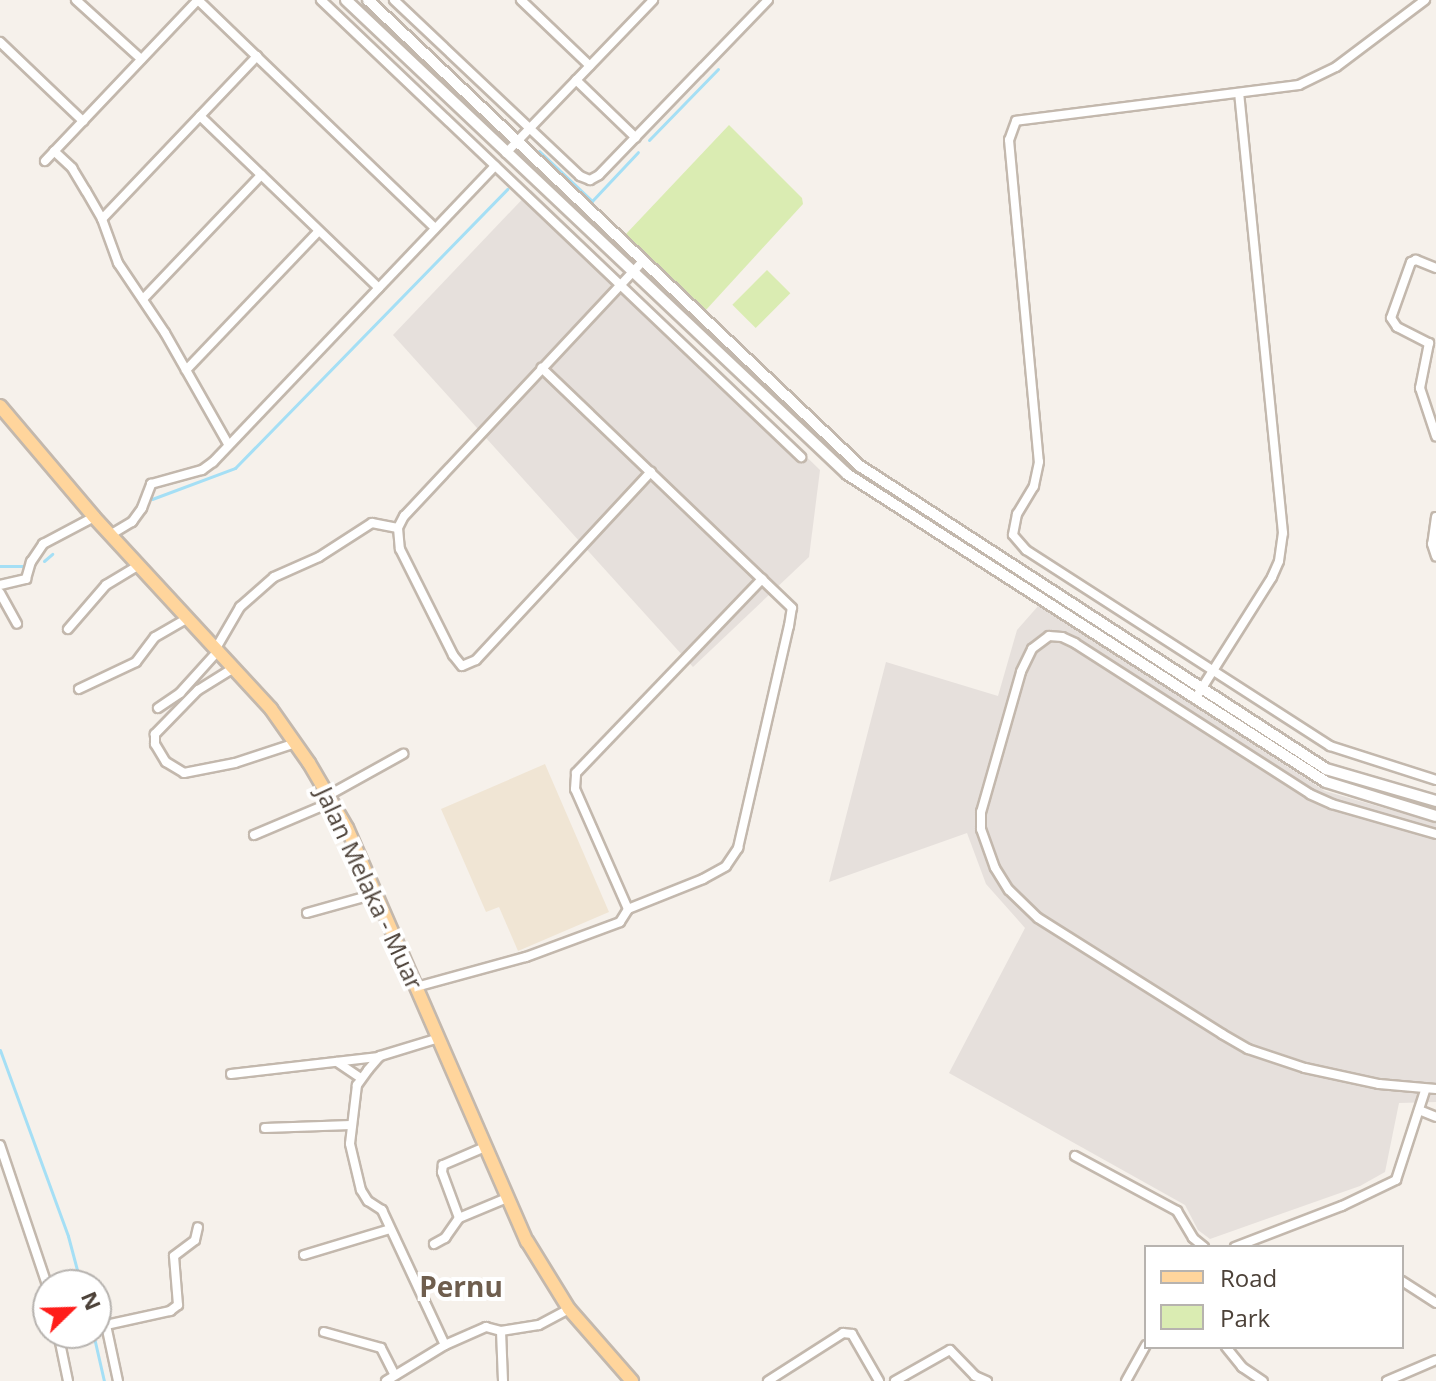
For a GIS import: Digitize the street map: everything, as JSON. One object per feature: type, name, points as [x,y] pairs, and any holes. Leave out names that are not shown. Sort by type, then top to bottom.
[{"type":"main road","name":"Jalan Melaka - Muar","points":[[2,413],[271,709],[296,743],[330,799],[375,894],[507,1198],[563,1314],[632,1381]]},
{"type":"street","points":[[76,0],[141,59]]},
{"type":"street","points":[[45,161],[198,0],[435,228]]},
{"type":"street","points":[[321,0],[801,457]]},
{"type":"street","points":[[346,0],[847,474],[1326,782],[1436,816]]},
{"type":"street","points":[[368,0],[860,466],[1326,769],[1436,801]]},
{"type":"street","points":[[394,0],[580,176],[590,180],[636,138],[768,0]]},
{"type":"street","points":[[521,0],[590,66]]},
{"type":"street","points":[[1425,0],[1317,79],[1239,94],[1022,118],[1012,128],[1009,140],[1039,462],[1034,486],[1017,514],[1013,535],[1026,550],[1345,754],[1436,780]]},
{"type":"street","points":[[506,153],[647,2]]},
{"type":"street","points":[[0,42],[83,121]]},
{"type":"street","points":[[102,219],[257,56]]},
{"type":"street","points":[[576,80],[636,138]]},
{"type":"street","points":[[1195,699],[1272,577],[1279,561],[1283,533],[1239,94]]},
{"type":"street","points":[[200,116],[379,288]]},
{"type":"street","points":[[54,151],[72,168],[102,219],[118,263],[144,298],[228,444]]},
{"type":"street","points":[[110,535],[132,522],[142,508],[151,484],[202,470],[495,166]]},
{"type":"street","points":[[144,298],[261,175]]},
{"type":"street","points":[[186,370],[319,231]]},
{"type":"street","points":[[1436,268],[1416,260],[1411,262],[1391,318],[1397,327],[1429,343],[1420,388],[1436,436]]},
{"type":"street","points":[[643,261],[404,516],[398,528],[400,549],[453,655],[462,666],[476,660],[651,472]]},
{"type":"street","points":[[416,987],[566,942],[620,922],[628,909],[715,873],[734,857],[792,608],[542,368]]},
{"type":"street","points":[[0,585],[26,579],[43,544],[94,517]]},
{"type":"street","points":[[1436,517],[1432,544],[1436,556]]},
{"type":"street","points":[[158,708],[180,693],[216,651],[240,607],[274,577],[319,557],[372,523],[398,528]]},
{"type":"street","points":[[68,629],[106,585],[138,566]]},
{"type":"street","points":[[628,909],[575,789],[576,773],[762,579]]},
{"type":"street","points":[[0,593],[17,624]]},
{"type":"street","points":[[79,689],[136,662],[155,637],[186,619]]},
{"type":"street","points":[[1436,834],[1332,804],[1310,794],[1075,643],[1062,637],[1049,636],[1032,649],[1021,672],[981,812],[981,829],[995,868],[1009,890],[1038,918],[1222,1034],[1248,1049],[1305,1068],[1425,1091],[1436,1089]]},
{"type":"street","points":[[232,669],[198,690],[155,734],[155,744],[166,762],[184,773],[235,763],[296,743]]},
{"type":"street","points":[[254,835],[330,799],[403,754]]},
{"type":"street","points":[[307,913],[375,894]]},
{"type":"street","points":[[231,1074],[380,1056],[439,1038]]},
{"type":"street","points":[[380,1056],[357,1085],[350,1144],[361,1190],[368,1201],[382,1210],[445,1345]]},
{"type":"street","points":[[336,1061],[361,1078]]},
{"type":"street","points":[[1242,1245],[1342,1206],[1396,1180],[1425,1091]]},
{"type":"street","points":[[1419,1110],[1436,1117]]},
{"type":"street","points":[[265,1128],[351,1125]]},
{"type":"street","points":[[0,1145],[42,1269]]},
{"type":"street","points":[[459,1218],[442,1172],[443,1165],[485,1147]]},
{"type":"street","points":[[1075,1156],[1177,1211],[1193,1238],[1202,1245]]},
{"type":"street","points":[[434,1244],[445,1238],[459,1218],[507,1198]]},
{"type":"street","points":[[118,1381],[106,1325],[170,1311],[178,1305],[174,1256],[195,1240],[198,1227]]},
{"type":"street","points":[[304,1255],[390,1229]]},
{"type":"street","points":[[1404,1282],[1436,1303]]},
{"type":"street","points":[[386,1381],[445,1345],[486,1327],[501,1331],[563,1314]]},
{"type":"street","points":[[501,1331],[503,1381]]},
{"type":"street","points":[[324,1332],[381,1348],[394,1374]]},
{"type":"street","points":[[768,1381],[843,1333],[852,1334],[879,1381]]},
{"type":"street","points":[[61,1349],[68,1381]]},
{"type":"street","points":[[1126,1381],[1144,1349]]},
{"type":"street","points":[[1228,1349],[1242,1367],[1263,1381]]},
{"type":"street","points":[[895,1381],[950,1350],[975,1376],[987,1381]]},
{"type":"street","points":[[1387,1381],[1436,1360]]},
{"type":"shaded area","points":[[531,190],[820,470],[809,557],[693,667],[393,335]]},
{"type":"shaded area","points":[[1039,605],[1325,791],[1436,823],[1436,1102],[1399,1103],[1385,1172],[1360,1186],[1210,1239],[1198,1230],[1185,1205],[949,1073],[1025,928],[986,884],[967,833],[829,882],[886,662],[998,696],[1017,630]]},
{"type":"shaded area","points":[[545,764],[609,912],[518,951],[499,907],[486,912],[441,809]]},
{"type":"green space","points":[[729,125],[802,198],[803,204],[705,311],[626,234]]},
{"type":"green space","points":[[767,270],[790,293],[756,328],[732,305]]},
{"type":"waterway","points":[[649,140],[718,69]]},
{"type":"waterway","points":[[539,151],[592,201],[638,152]]},
{"type":"waterway","points":[[152,499],[235,468],[507,189]]},
{"type":"waterway","points":[[44,561],[52,554]]},
{"type":"waterway","points":[[0,566],[25,566]]},
{"type":"waterway","points":[[0,1050],[68,1236],[77,1269]]},
{"type":"waterway","points":[[97,1349],[104,1381]]},
{"type":"district","name":"Pernu","points":[[461,1286]]}]
